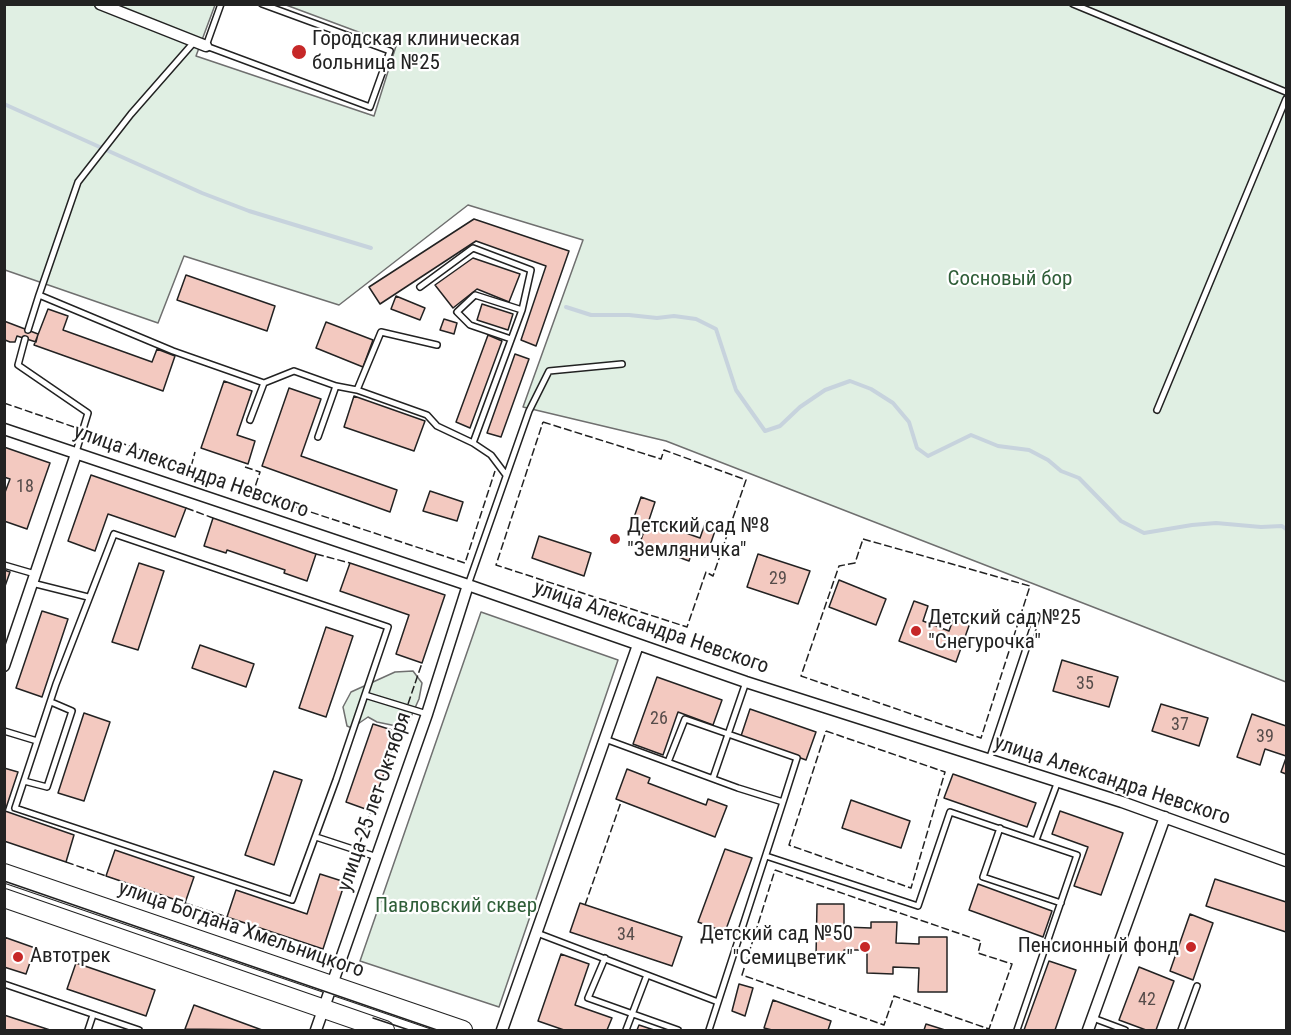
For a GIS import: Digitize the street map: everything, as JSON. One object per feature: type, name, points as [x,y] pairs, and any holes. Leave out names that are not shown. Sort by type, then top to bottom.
[{"type":"highway","name":"улица Богдана Хмельницкого","points":[[4,873],[463,1030]]},
{"type":"highway","points":[[4,898],[385,1030]]},
{"type":"street","points":[[100,4],[206,46]]},
{"type":"street","name":"улица Александра Невского","points":[[4,429],[468,585],[746,682],[1058,781],[1287,861]]},
{"type":"street","points":[[4,666],[76,454]]},
{"type":"street","name":"улица 25 лет Октября","points":[[316,1030],[427,714],[468,585]]},
{"type":"street","points":[[502,1030],[638,645]]},
{"type":"street","points":[[1088,1030],[1165,817]]},
{"type":"lane","points":[[221,4],[206,46],[370,107],[390,51],[262,4]]},
{"type":"lane","points":[[1073,4],[1287,92]]},
{"type":"lane","points":[[28,330],[78,182],[131,114],[195,41]]},
{"type":"lane","points":[[1157,410],[1287,99]]},
{"type":"lane","points":[[420,287],[473,248],[531,270],[522,310],[473,443]]},
{"type":"lane","points":[[39,295],[173,351],[264,383],[294,370],[428,416],[437,426],[473,443],[491,455],[507,475]]},
{"type":"lane","points":[[511,339],[470,325],[457,312],[475,296],[522,310]]},
{"type":"lane","points":[[357,390],[381,332],[436,345]]},
{"type":"lane","points":[[25,339],[18,365],[88,413],[76,454]]},
{"type":"lane","points":[[468,585],[529,411],[549,371],[622,364]]},
{"type":"lane","points":[[250,420],[264,383]]},
{"type":"lane","points":[[318,437],[336,386]]},
{"type":"lane","points":[[114,534],[388,627],[364,695],[292,900],[15,808],[36,741],[88,597],[114,534]]},
{"type":"lane","points":[[4,565],[34,579],[88,597]]},
{"type":"lane","points":[[988,760],[1037,616]]},
{"type":"lane","points":[[713,778],[746,682]]},
{"type":"lane","points":[[364,695],[427,714]]},
{"type":"lane","points":[[24,781],[47,787],[72,711],[51,702]]},
{"type":"lane","points":[[668,762],[685,719],[797,758],[709,1030]]},
{"type":"lane","points":[[4,731],[36,741]]},
{"type":"lane","points":[[604,738],[783,802]]},
{"type":"lane","points":[[1036,840],[1058,781]]},
{"type":"lane","points":[[766,856],[918,906],[950,813],[1077,855],[1017,1030]]},
{"type":"lane","points":[[1000,828],[983,877],[1061,903]]},
{"type":"lane","points":[[316,837],[377,857]]},
{"type":"lane","points":[[536,932],[718,1002]]},
{"type":"lane","points":[[605,958],[588,998],[678,1030]]},
{"type":"lane","points":[[626,1030],[647,975]]},
{"type":"lane","points":[[4,984],[139,1030]]},
{"type":"lane","points":[[1181,1030],[1197,986]]},
{"type":"lane","points":[[88,1030],[93,1015]]},
{"type":"lane","points":[[1092,1018],[1125,1030]]},
{"type":"green space","name":"Сосновый бор","points":[[5,5],[215,5],[196,56],[374,116],[396,46],[286,5],[1286,5],[1286,682],[666,441],[523,407],[583,240],[468,205],[339,305],[184,256],[158,323],[5,270]]},
{"type":"green space","name":"Павловский сквер","points":[[481,612],[618,660],[499,1007],[360,961]]},
{"type":"green space","points":[[413,671],[422,683],[419,699],[406,728],[377,722],[368,717],[352,728],[347,726],[343,707],[351,692],[395,672]]},
{"type":"building","points":[[474,219],[569,251],[536,346],[521,340],[546,266],[476,241],[380,304],[369,287]]},
{"type":"building","points":[[473,258],[520,274],[509,302],[477,289],[453,308],[435,285]]},
{"type":"building","points":[[186,275],[275,306],[267,331],[177,300]]},
{"type":"building","points":[[396,296],[425,308],[420,320],[391,309]]},
{"type":"building","points":[[482,304],[513,314],[508,330],[477,320]]},
{"type":"building","points":[[48,309],[68,316],[63,330],[152,362],[157,349],[175,356],[163,391],[34,345]]},
{"type":"building","points":[[444,319],[457,323],[454,334],[440,330]]},
{"type":"building","points":[[4,321],[38,334],[36,342],[17,336],[15,342],[5,340]]},
{"type":"building","points":[[326,322],[373,340],[363,367],[316,348]]},
{"type":"building","points":[[488,335],[502,341],[470,428],[456,422]]},
{"type":"building","points":[[515,354],[529,359],[501,437],[487,433]]},
{"type":"building","points":[[224,381],[252,391],[237,435],[255,441],[248,464],[201,448]]},
{"type":"building","points":[[289,388],[321,399],[301,456],[397,490],[390,512],[262,466]]},
{"type":"building","points":[[354,396],[425,421],[414,451],[344,427]]},
{"type":"building","points":[[4,447],[50,463],[27,529],[4,521],[4,495],[10,479],[4,477]]},
{"type":"building","points":[[91,475],[186,508],[175,537],[108,514],[95,551],[68,541]]},
{"type":"building","points":[[430,491],[463,502],[457,521],[423,511]]},
{"type":"building","points":[[641,497],[655,502],[649,520],[700,538],[706,521],[717,525],[706,557],[692,552],[689,561],[640,543],[643,534],[630,529]]},
{"type":"building","points":[[213,518],[316,554],[307,581],[284,573],[285,570],[227,550],[226,553],[204,546]]},
{"type":"building","points":[[539,536],[591,553],[584,576],[532,558]]},
{"type":"building","points":[[758,554],[810,571],[798,604],[747,587]]},
{"type":"building","points":[[139,563],[164,571],[138,650],[112,642]]},
{"type":"building","points":[[350,563],[445,595],[422,663],[396,654],[409,615],[340,591]]},
{"type":"building","points":[[4,570],[10,572],[4,589]]},
{"type":"building","points":[[839,580],[886,599],[876,625],[829,607]]},
{"type":"building","points":[[914,601],[928,606],[923,621],[949,631],[954,617],[970,623],[956,662],[899,641]]},
{"type":"building","points":[[42,611],[68,619],[42,697],[16,688]]},
{"type":"building","points":[[326,627],[353,636],[326,717],[299,708]]},
{"type":"building","points":[[200,645],[254,664],[246,687],[192,668]]},
{"type":"building","points":[[1062,660],[1118,677],[1109,707],[1053,691]]},
{"type":"building","points":[[657,677],[722,700],[713,725],[678,712],[663,755],[633,744]]},
{"type":"building","points":[[1161,704],[1208,718],[1199,746],[1152,731]]},
{"type":"building","points":[[750,709],[816,732],[806,760],[741,736]]},
{"type":"building","points":[[84,713],[110,722],[84,801],[58,793]]},
{"type":"building","points":[[1252,714],[1286,726],[1286,756],[1265,749],[1260,765],[1237,757]]},
{"type":"building","points":[[373,724],[398,732],[371,811],[346,802]]},
{"type":"building","points":[[1286,758],[1286,774],[1281,772]]},
{"type":"building","points":[[4,768],[18,772],[5,811],[74,835],[66,862],[4,841]]},
{"type":"building","points":[[627,769],[650,778],[648,783],[706,805],[708,799],[727,806],[715,837],[616,799]]},
{"type":"building","points":[[274,771],[302,780],[274,865],[245,855]]},
{"type":"building","points":[[953,774],[1036,803],[1027,827],[944,798]]},
{"type":"building","points":[[851,800],[910,821],[901,848],[842,828]]},
{"type":"building","points":[[1060,811],[1123,833],[1101,895],[1074,886],[1088,847],[1052,834]]},
{"type":"building","points":[[725,849],[752,858],[725,932],[698,922]]},
{"type":"building","points":[[115,850],[194,877],[185,903],[106,876]]},
{"type":"building","points":[[320,874],[345,882],[323,949],[227,917],[236,890],[307,914]]},
{"type":"building","points":[[1215,879],[1286,902],[1286,932],[1206,906]]},
{"type":"building","points":[[978,884],[1052,911],[1043,937],[969,910]]},
{"type":"building","points":[[580,903],[682,937],[672,966],[570,932]]},
{"type":"building","points":[[817,904],[844,904],[844,927],[871,928],[871,922],[897,922],[896,943],[919,944],[919,937],[947,937],[947,992],[918,992],[919,968],[893,967],[893,974],[867,973],[867,950],[844,950],[844,957],[816,957]]},
{"type":"building","name":"Пенсионный фонд","points":[[1190,914],[1213,923],[1193,980],[1170,971]]},
{"type":"building","name":"Автотрек","points":[[4,937],[35,948],[26,974],[4,967]]},
{"type":"building","points":[[561,954],[589,964],[575,1005],[612,1018],[607,1030],[564,1030],[538,1021]]},
{"type":"building","points":[[1049,961],[1076,970],[1055,1030],[1024,1030]]},
{"type":"building","points":[[76,963],[155,990],[146,1016],[67,989]]},
{"type":"building","points":[[1139,967],[1174,981],[1156,1030],[1146,1030],[1119,1020]]},
{"type":"building","points":[[739,984],[753,988],[745,1016],[732,1011]]},
{"type":"building","points":[[773,1000],[831,1021],[828,1030],[764,1028]]},
{"type":"building","points":[[194,1005],[262,1030],[185,1029]]},
{"type":"building","points":[[4,1015],[50,1030],[4,1030]]},
{"type":"building","points":[[926,1024],[945,1030],[924,1030]]},
{"type":"building","points":[[639,1025],[654,1030],[637,1030]]},
{"type":"waterway","points":[[4,104],[202,193],[249,211],[371,248]]},
{"type":"waterway","points":[[566,307],[591,315],[657,318],[674,316],[696,319],[716,329],[736,390],[765,431],[780,426],[800,407],[825,390],[850,381],[871,389],[893,403],[909,422],[917,448],[928,456],[971,435],[998,446],[1029,450],[1048,460],[1061,471],[1079,478],[1121,521],[1144,533],[1216,523],[1261,527],[1282,526],[1286,529]]},
{"type":"tram line","points":[[4,881],[437,1030]]},
{"type":"tram line","points":[[373,1018],[409,1030]]},
{"type":"fence","points":[[4,403],[191,467],[195,452]]},
{"type":"fence","points":[[543,422],[661,459],[664,450],[746,480],[713,576],[706,572],[687,627],[496,565],[543,422]]},
{"type":"fence","points":[[245,467],[260,472],[253,493],[465,563],[495,471]]},
{"type":"fence","points":[[186,508],[213,518]]},
{"type":"fence","points":[[863,539],[1030,586],[981,738],[801,676],[839,566],[855,563],[863,539]]},
{"type":"fence","points":[[316,554],[350,563]]},
{"type":"fence","points":[[408,704],[422,663]]},
{"type":"fence","points":[[398,732],[405,711]]},
{"type":"fence","points":[[826,731],[945,772],[911,888],[789,845],[826,731]]},
{"type":"fence","points":[[585,905],[621,802]]},
{"type":"fence","points":[[359,845],[371,811]]},
{"type":"fence","points":[[345,882],[355,857]]},
{"type":"fence","points":[[66,862],[106,876]]},
{"type":"fence","points":[[775,870],[981,941],[978,953],[1012,964],[989,1029],[894,996],[884,1025],[742,975],[775,870]]},
{"type":"fence","points":[[185,903],[227,917]]},
{"type":"place","name":"Городская клиническая больница №25","points":[[299,52]]},
{"type":"place","name":"Детский сад №8 \"Земляничка\"","points":[[615,539]]},
{"type":"place","name":"Детский сад №25 \"Снегурочка\"","points":[[916,631]]},
{"type":"place","name":"Детский сад №50 \"Семицветик\"","points":[[865,947]]},
{"type":"place","name":"Пенсионный фонд","points":[[1191,947]]},
{"type":"place","name":"Автотрек","points":[[18,957]]}]
